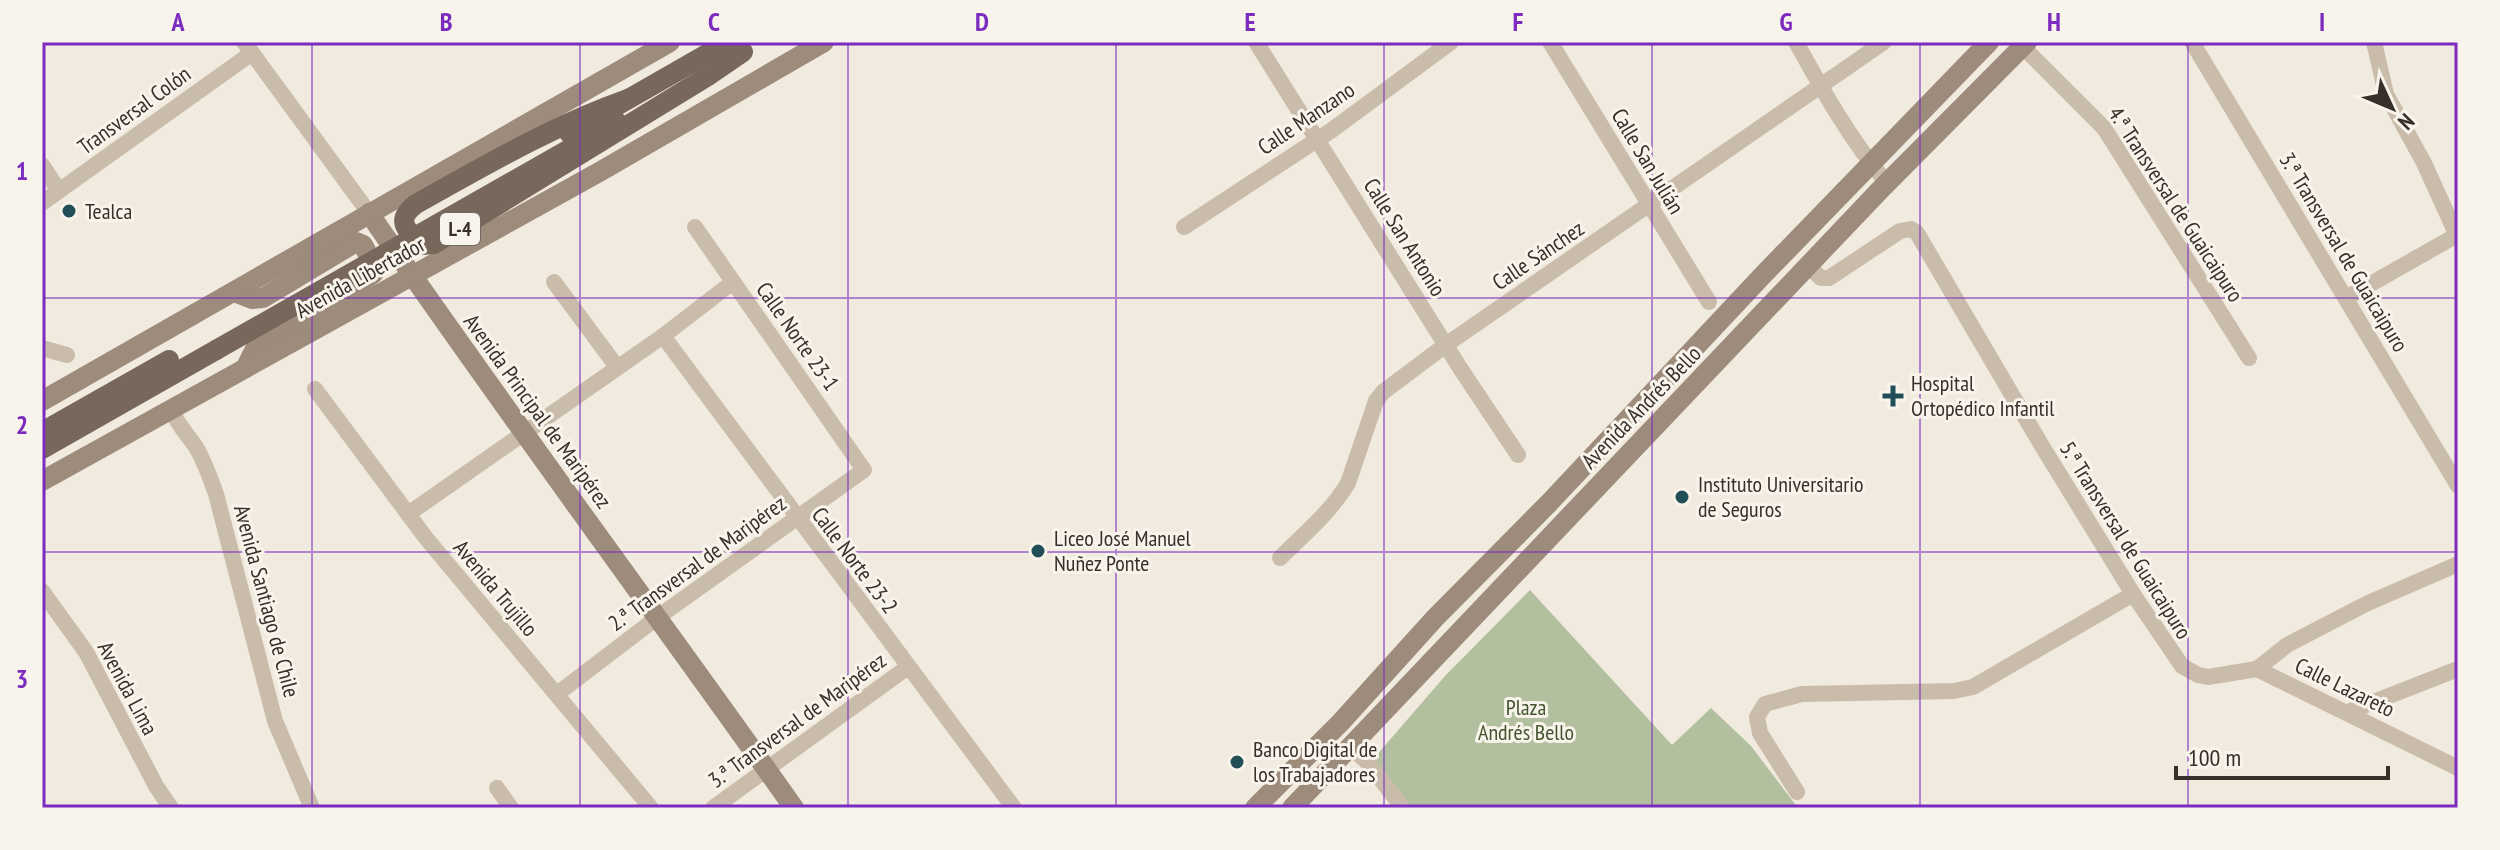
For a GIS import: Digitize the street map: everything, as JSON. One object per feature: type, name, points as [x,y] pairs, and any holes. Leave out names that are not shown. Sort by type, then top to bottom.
[{"type":"main road","name":"L-4","points":[[628,99],[589,113],[531,141],[416,204],[402,221],[422,245],[434,244],[708,76],[744,45]]},
{"type":"main road","name":"Avenida Libertador","points":[[612,116],[628,99],[744,45]]},
{"type":"main road","name":"Avenida Libertador","points":[[42,449],[212,344],[612,116],[744,45]]},
{"type":"main road","name":"Avenida Libertador","points":[[42,432],[212,344]]},
{"type":"street","points":[[42,401],[670,42]]},
{"type":"street","name":"Avenida Libertador","points":[[42,481],[601,171],[824,42]]},
{"type":"street","name":"Calle San Antonio","points":[[1256,42],[1518,455]]},
{"type":"street","name":"Calle Manzano","points":[[1184,227],[1317,139],[1451,42]]},
{"type":"street","name":"Calle San Julián","points":[[1550,42],[1709,302]]},
{"type":"street","points":[[1796,42],[1821,87],[1871,164],[1887,183]]},
{"type":"street","name":"Calle Sánchez","points":[[1280,558],[1333,506],[1342,493],[1376,401],[1383,392],[1447,344],[1884,42]]},
{"type":"street","name":"Avenida Andrés Bello","points":[[1255,808],[1341,722],[1435,618],[1549,503],[1989,42]]},
{"type":"street","name":"3.ª Transversal de Guaicaipuro","points":[[2192,42],[2458,486]]},
{"type":"street","points":[[2346,298],[2457,237],[2424,163],[2386,94],[2374,42]]},
{"type":"street","name":"Avenida Andrés Bello","points":[[1292,808],[1887,183],[2025,44]]},
{"type":"street","name":"4.ª Transversal de Guaicaipuro","points":[[2025,44],[2104,128],[2249,358]]},
{"type":"street","name":"Avenida Principal de Maripérez","points":[[248,48],[794,808]]},
{"type":"street","name":"Transversal Colón","points":[[42,203],[248,48]]},
{"type":"street","points":[[42,165],[59,191]]},
{"type":"street","points":[[349,224],[365,230],[394,274],[391,286]]},
{"type":"street","name":"Calle Norte 23-1","points":[[695,227],[864,470]]},
{"type":"street","name":"5.ª Transversal de Guaicaipuro","points":[[1808,266],[1821,278],[1829,278],[1900,231],[1911,229],[1917,233],[2021,411],[2174,658],[2190,672],[2208,677],[2257,669]]},
{"type":"street","name":"L-4","points":[[234,292],[252,299],[263,298],[356,242],[363,245],[375,268],[367,278],[266,335],[258,343],[246,367]]},
{"type":"street","points":[[554,282],[617,367]]},
{"type":"street","points":[[408,514],[663,336],[733,282]]},
{"type":"street","name":"Calle Norte 23-2","points":[[663,336],[1014,808]]},
{"type":"street","points":[[42,348],[67,355]]},
{"type":"street","name":"Avenida Trujillo","points":[[315,389],[408,514],[651,808]]},
{"type":"street","name":"Avenida Santiago de Chile","points":[[171,409],[206,465],[275,721],[312,808]]},
{"type":"street","name":"2.ª Transversal de Maripérez","points":[[557,694],[658,617],[864,470]]},
{"type":"street","points":[[2257,669],[2287,645],[2458,564]]},
{"type":"street","name":"Avenida Lima","points":[[42,591],[86,652],[156,786],[171,808]]},
{"type":"street","points":[[1797,792],[1760,733],[1757,717],[1765,704],[1802,694],[1954,691],[1973,687],[2133,594]]},
{"type":"street","name":"3.ª Transversal de Maripérez","points":[[713,808],[908,667]]},
{"type":"street","name":"Calle Lazareto","points":[[2257,669],[2458,768]]},
{"type":"street","points":[[2348,712],[2458,669]]},
{"type":"street","points":[[1352,748],[1369,764],[1403,808]]},
{"type":"street","points":[[497,788],[511,808]]},
{"type":"green space","name":"Plaza Andrés Bello","points":[[1530,590],[1672,745],[1711,708],[1751,746],[1798,808],[1403,808],[1369,764],[1445,676]]},
{"type":"place","name":"Tealca","points":[[69,211]]},
{"type":"place","name":"Hospital Ortopédico Infantil","points":[[1893,396]]},
{"type":"place","name":"Instituto Universitario de Seguros","points":[[1682,497]]},
{"type":"place","name":"Liceo José Manuel Nuñez Ponte","points":[[1038,551]]},
{"type":"place","name":"Banco Digital de los Trabajadores","points":[[1237,762]]}]
